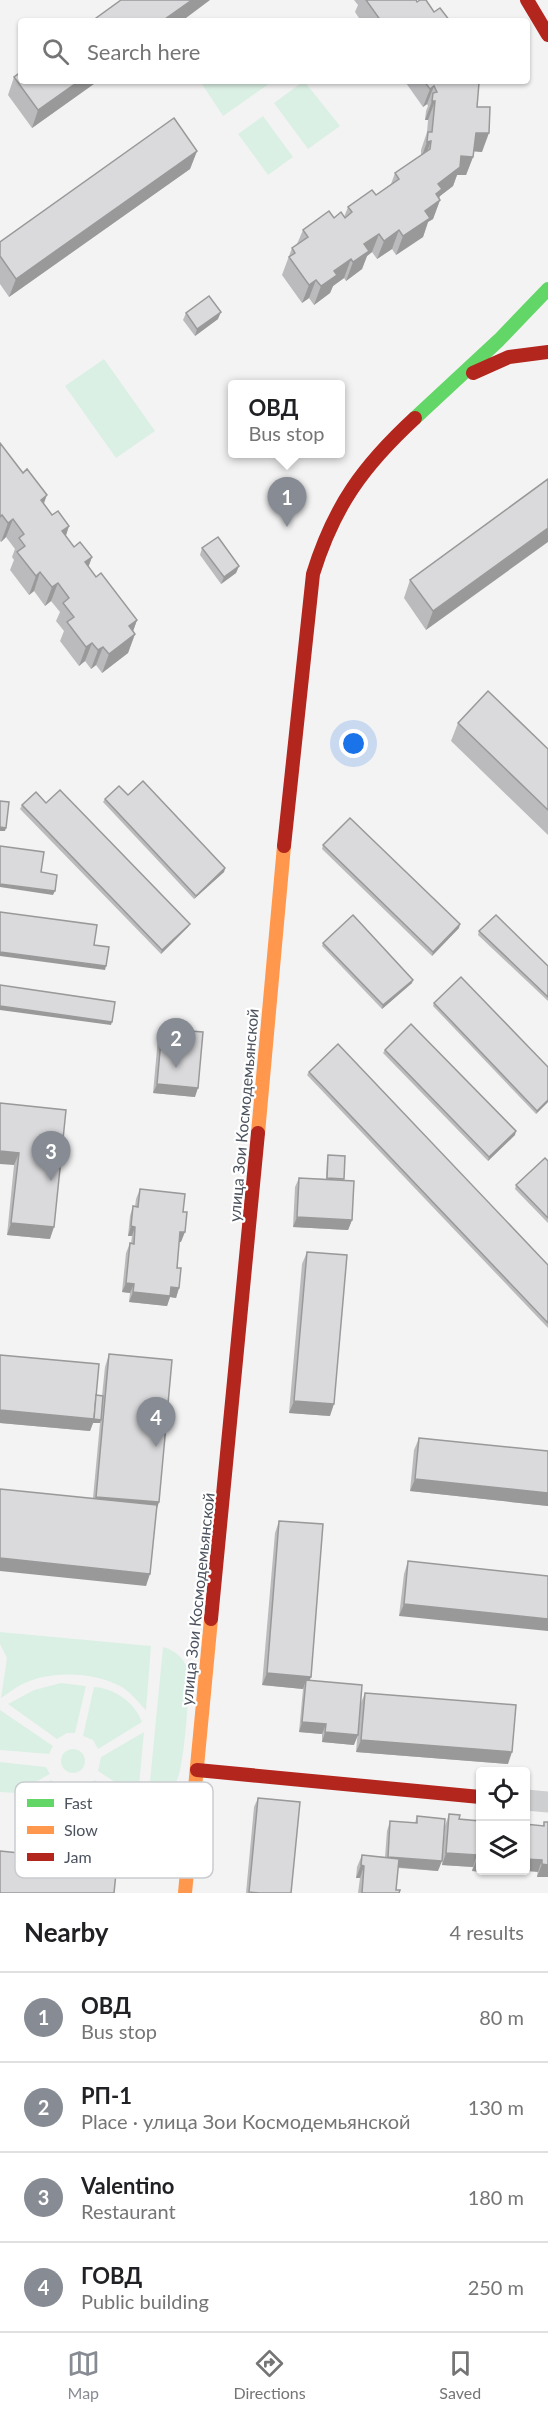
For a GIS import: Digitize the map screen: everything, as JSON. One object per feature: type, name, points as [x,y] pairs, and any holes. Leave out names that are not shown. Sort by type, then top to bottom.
[{"type":"street","points":[[527,0],[548,35]]},
{"type":"street","points":[[447,388],[548,288]]},
{"type":"street","points":[[447,388],[481,368],[509,358],[538,351],[548,352]]},
{"type":"street","name":"улица Зои Космодемьянской","points":[[196,1782],[291,768],[313,574],[319,548],[328,525],[353,483],[410,421],[447,388]]},
{"type":"street","points":[[197,1770],[476,1797]]},
{"type":"street","points":[[530,1801],[548,1803]]},
{"type":"street","name":"улица Зои Космодемьянской","points":[[185,1893],[186,1878]]},
{"type":"green space","points":[[202,84],[269,84],[223,116]]},
{"type":"green space","points":[[300,84],[306,84],[340,126],[308,149],[274,103]]},
{"type":"green space","points":[[263,116],[293,157],[268,175],[238,134]]},
{"type":"green space","points":[[104,359],[155,431],[116,458],[65,386]]},
{"type":"green space","points":[[0,1632],[151,1646],[146,1710],[122,1687],[100,1678],[87,1676],[61,1675],[36,1679],[19,1686],[1,1698],[7,1658],[0,1644]]},
{"type":"green space","points":[[163,1647],[178,1654],[187,1668],[186,1725],[177,1780],[176,1782],[150,1782]]},
{"type":"green space","points":[[61,1683],[86,1686],[75,1733],[67,1733],[57,1739],[8,1704],[34,1690]]},
{"type":"green space","points":[[94,1687],[109,1690],[123,1698],[139,1715],[142,1722],[98,1749],[93,1740],[83,1736]]},
{"type":"green space","points":[[0,1710],[53,1746],[49,1754],[0,1750]]},
{"type":"green space","points":[[144,1732],[139,1782],[115,1782],[98,1771],[101,1757]]},
{"type":"green space","points":[[73,1749],[78,1750],[84,1756],[84,1766],[78,1772],[73,1773],[68,1772],[62,1766],[61,1761],[62,1756],[68,1750]]},
{"type":"green space","points":[[0,1762],[46,1767],[50,1774],[36,1782],[15,1782],[15,1793],[0,1792]]},
{"type":"building","points":[[121,0],[192,0],[166,18],[96,18]]},
{"type":"building","points":[[366,0],[416,0],[417,2],[426,0],[434,12],[440,8],[448,18],[379,18]]},
{"type":"building","points":[[19,84],[75,84],[38,110]]},
{"type":"building","points":[[426,84],[479,84],[477,107],[490,107],[489,133],[476,133],[473,157],[461,156],[460,167],[438,184],[442,189],[436,194],[440,200],[425,211],[430,218],[403,236],[399,230],[384,241],[379,234],[364,244],[369,251],[353,262],[351,259],[334,271],[337,275],[321,286],[316,280],[309,285],[289,257],[295,253],[292,248],[308,237],[303,230],[329,211],[334,218],[341,212],[345,218],[352,212],[348,207],[372,190],[376,195],[399,179],[395,173],[430,149],[431,141],[427,142],[428,132],[432,132],[435,101],[432,101],[433,93],[437,92],[434,86],[430,89]]},
{"type":"building","points":[[174,118],[197,151],[16,279],[0,256],[0,242]]},
{"type":"building","points":[[209,296],[221,312],[197,329],[186,313]]},
{"type":"building","points":[[0,443],[23,473],[27,469],[47,495],[41,500],[52,515],[58,511],[69,526],[62,531],[74,547],[80,542],[92,557],[85,562],[96,577],[101,573],[137,620],[129,626],[135,634],[109,654],[103,647],[98,650],[92,643],[86,647],[67,622],[74,617],[63,603],[69,598],[58,583],[52,587],[40,572],[36,576],[17,552],[25,546],[19,538],[24,534],[13,519],[8,523],[2,515],[0,517]]},
{"type":"building","points":[[548,479],[548,528],[433,611],[410,580]]},
{"type":"building","points":[[218,537],[239,566],[224,577],[202,548]]},
{"type":"building","points":[[488,691],[548,749],[548,810],[458,723]]},
{"type":"building","points":[[143,781],[225,868],[196,896],[105,799],[119,786],[128,795]]},
{"type":"building","points":[[60,790],[190,924],[162,950],[22,805],[36,792],[46,803]]},
{"type":"building","points":[[0,801],[9,802],[6,828],[0,827]]},
{"type":"building","points":[[350,818],[460,924],[433,952],[323,845]]},
{"type":"building","points":[[0,846],[44,852],[41,872],[57,875],[55,891],[0,884]]},
{"type":"building","points":[[0,912],[97,925],[94,945],[109,947],[106,966],[0,952]]},
{"type":"building","points":[[353,915],[413,980],[383,1005],[323,943]]},
{"type":"building","points":[[496,915],[548,966],[548,997],[479,931]]},
{"type":"building","points":[[461,977],[548,1067],[548,1100],[537,1111],[434,1003]]},
{"type":"building","points":[[0,985],[115,1002],[112,1022],[0,1006]]},
{"type":"building","points":[[411,1024],[516,1131],[489,1157],[385,1050]]},
{"type":"building","points":[[162,1029],[203,1032],[198,1088],[157,1084]]},
{"type":"building","points":[[338,1044],[548,1265],[548,1323],[309,1072]]},
{"type":"building","points":[[0,1103],[66,1110],[54,1227],[11,1223],[19,1153],[0,1151]]},
{"type":"building","points":[[328,1155],[345,1156],[344,1179],[327,1178]]},
{"type":"building","points":[[545,1158],[548,1161],[548,1218],[516,1185]]},
{"type":"building","points":[[299,1178],[354,1181],[352,1220],[297,1217]]},
{"type":"building","points":[[140,1189],[185,1194],[183,1212],[187,1212],[185,1232],[180,1232],[177,1268],[181,1268],[179,1288],[171,1287],[170,1296],[133,1292],[134,1284],[126,1283],[130,1243],[134,1244],[135,1227],[131,1226],[133,1206],[138,1207]]},
{"type":"building","points":[[307,1252],[347,1255],[334,1404],[294,1401]]},
{"type":"building","points":[[109,1354],[172,1360],[159,1502],[96,1497]]},
{"type":"building","points":[[0,1355],[99,1364],[94,1419],[0,1410]]},
{"type":"building","points":[[96,1395],[103,1396],[101,1420],[94,1419]]},
{"type":"building","points":[[419,1438],[548,1451],[548,1493],[415,1479]]},
{"type":"building","points":[[0,1489],[157,1505],[150,1574],[0,1558]]},
{"type":"building","points":[[279,1521],[323,1524],[311,1677],[267,1673]]},
{"type":"building","points":[[408,1561],[548,1576],[548,1619],[404,1604]]},
{"type":"building","points":[[306,1680],[362,1685],[358,1735],[325,1732],[326,1724],[302,1722]]},
{"type":"building","points":[[365,1693],[516,1705],[512,1752],[361,1740]]},
{"type":"building","points":[[258,1798],[300,1802],[291,1893],[249,1892]]},
{"type":"building","points":[[449,1814],[460,1815],[459,1819],[476,1821],[476,1855],[446,1853]]},
{"type":"building","points":[[417,1816],[445,1819],[442,1861],[388,1857],[390,1821],[417,1823]]},
{"type":"building","points":[[544,1822],[548,1822],[548,1865],[542,1864],[542,1860],[530,1859],[530,1825],[544,1826]]},
{"type":"building","points":[[0,1851],[15,1853],[15,1878],[116,1878],[114,1893],[0,1893]]},
{"type":"building","points":[[362,1855],[399,1859],[396,1890],[400,1890],[399,1893],[362,1893],[364,1866],[361,1865]]},
{"type":"traffic: fast","points":[[415,418],[499,340],[548,289]]},
{"type":"traffic: slow","points":[[258,1133],[284,846]]},
{"type":"traffic: slow","points":[[196,1782],[211,1619]]},
{"type":"traffic: slow","points":[[185,1893],[186,1878]]},
{"type":"traffic: jam","points":[[527,0],[548,35]]},
{"type":"traffic: jam","points":[[473,373],[509,357],[548,352]]},
{"type":"traffic: jam","points":[[284,846],[313,574],[330,528],[352,488],[380,453],[415,418]]},
{"type":"traffic: jam","points":[[211,1619],[258,1133]]},
{"type":"traffic: jam","points":[[197,1770],[476,1797]]},
{"type":"place","name":"ОВД","points":[[287,527]]},
{"type":"place","name":"РП-1","points":[[176,1068]]},
{"type":"place","name":"Valentino","points":[[51,1181]]},
{"type":"place","name":"ГОВД","points":[[156,1447]]}]
